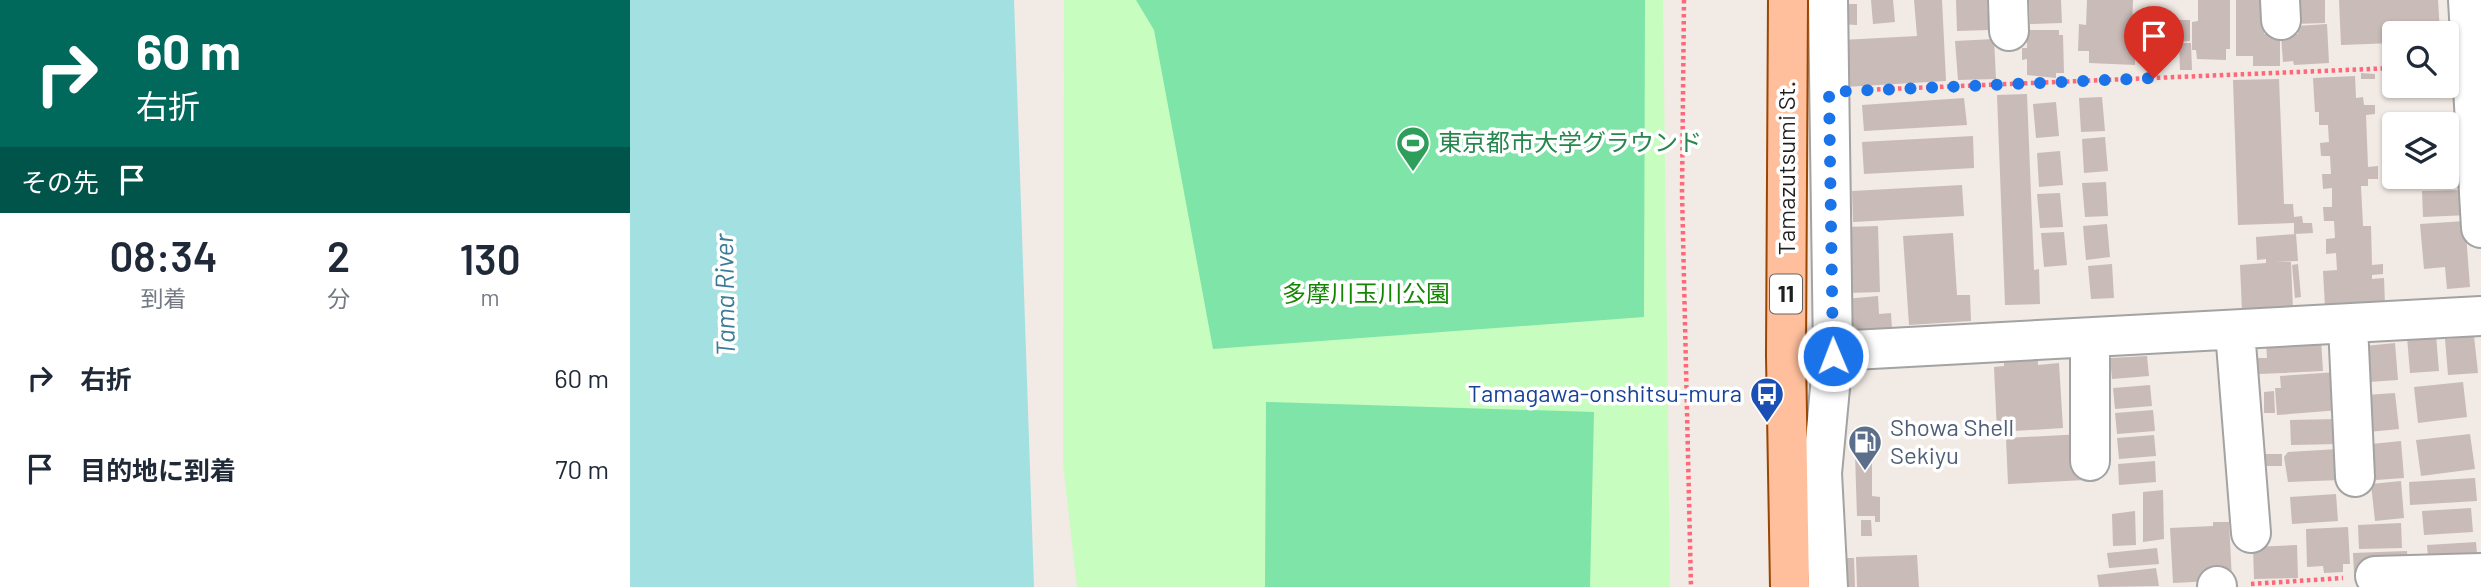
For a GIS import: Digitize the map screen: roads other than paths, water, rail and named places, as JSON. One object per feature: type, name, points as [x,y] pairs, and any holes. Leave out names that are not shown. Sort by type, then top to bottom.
[{"type":"main road","name":"Tamazutsumi St.","points":[[1788,0],[1804,473],[1790,587]]},
{"type":"street","points":[[1828,0],[1833,356],[1804,473],[1828,587]]},
{"type":"street","points":[[2468,0],[2481,228]]},
{"type":"street","points":[[1833,356],[1853,350],[2481,316]]},
{"type":"street","points":[[2348,325],[2355,477]]},
{"type":"street","points":[[2235,331],[2251,533]]},
{"type":"street","points":[[2090,338],[2090,461]]},
{"type":"street","points":[[2375,576],[2481,573]]},
{"type":"water","name":"Tama River","points":[[630,0],[1014,0],[1034,587],[630,587]]},
{"type":"place","name":"東京都市大学グラウンド","points":[[1413,173]]},
{"type":"place","name":"Tamagawa-onshitsu-mura","points":[[1767,424]]},
{"type":"place","name":"Showa Shell Sekiyu","points":[[1865,472]]},
{"type":"park label","name":"多摩川玉川公園","points":[[1366,294]]}]
